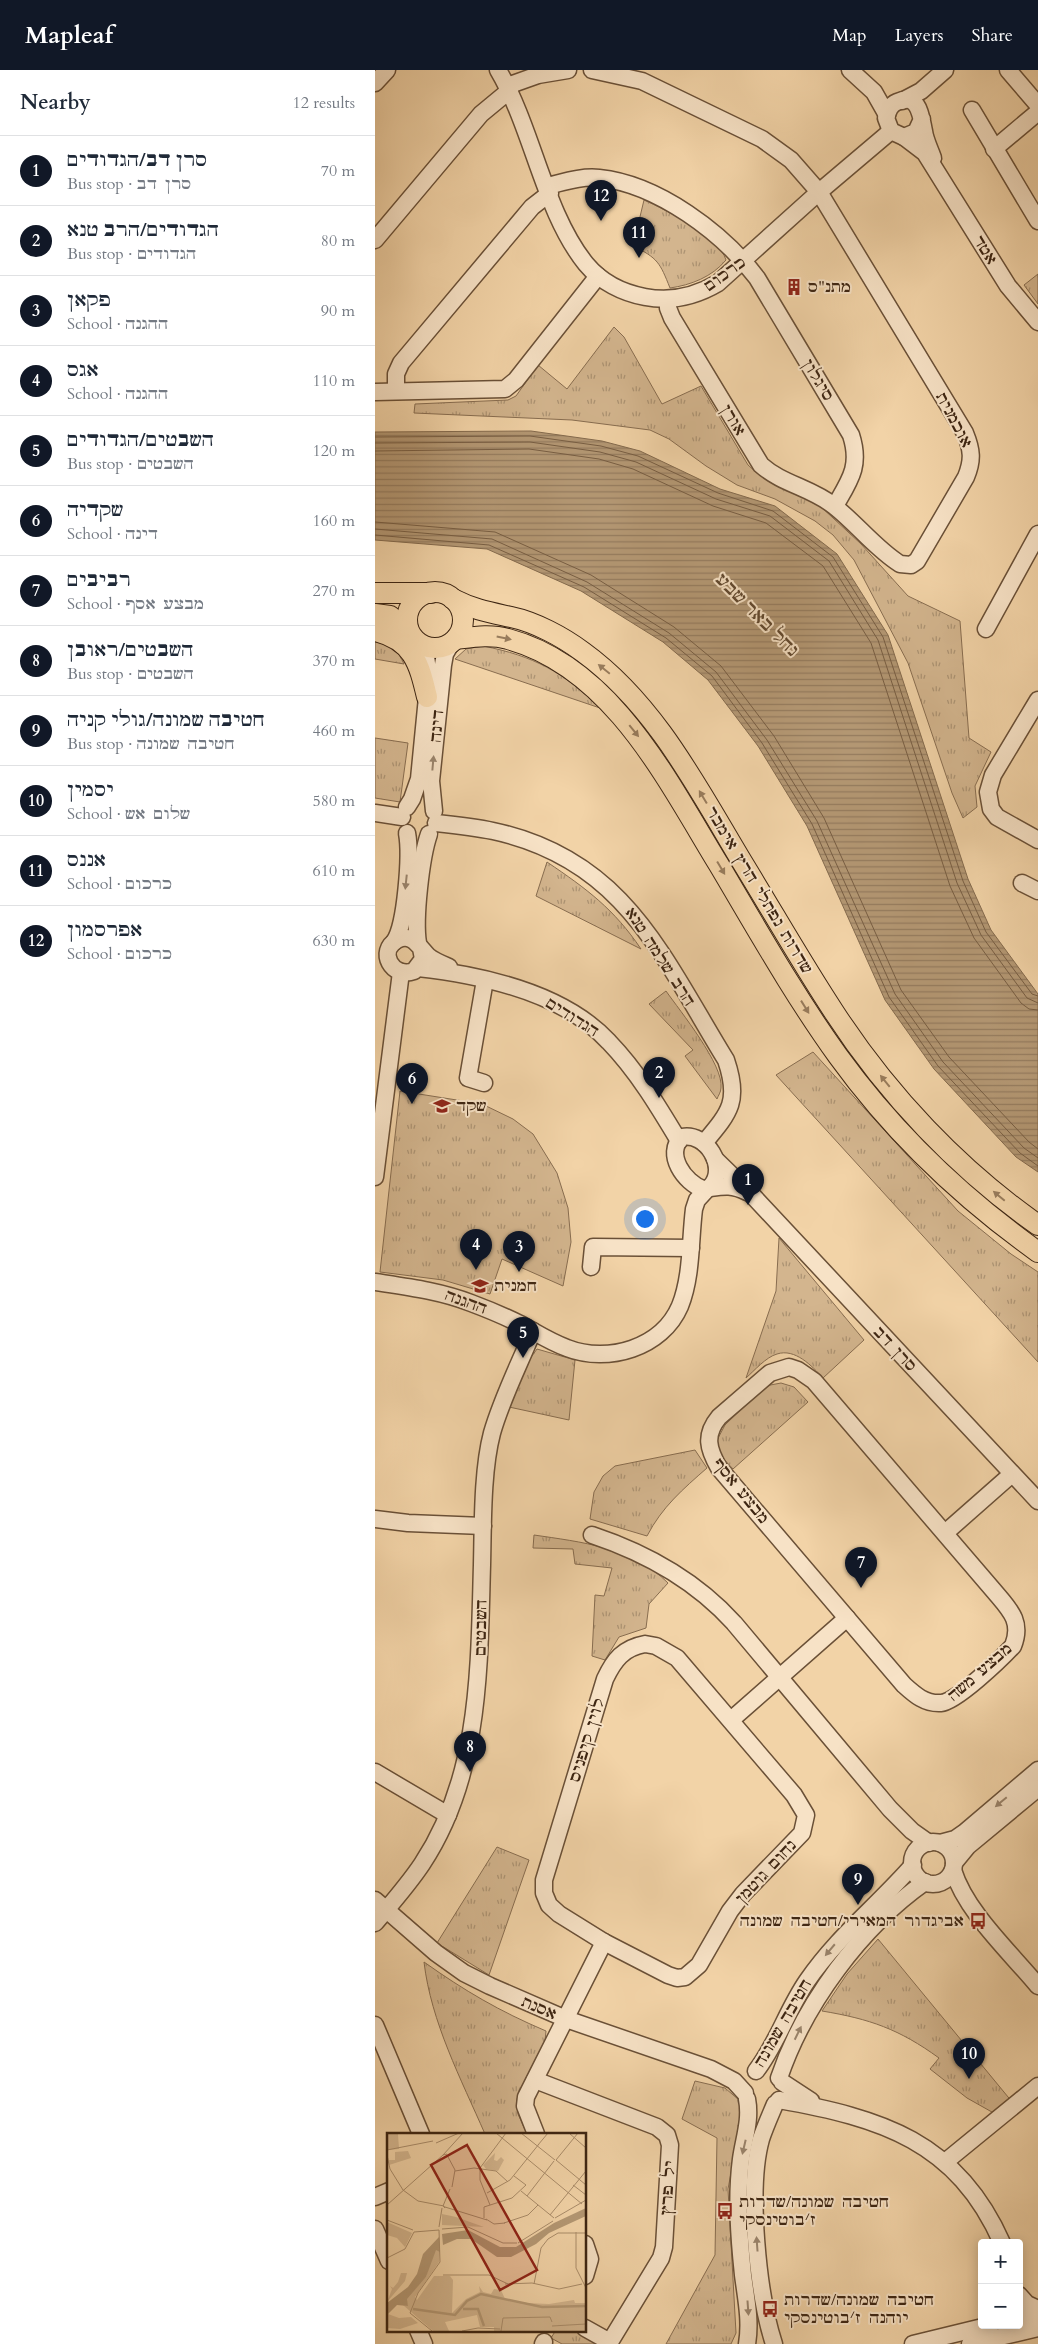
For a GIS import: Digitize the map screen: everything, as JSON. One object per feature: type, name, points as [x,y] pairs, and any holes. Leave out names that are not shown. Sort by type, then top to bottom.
[{"type":"main road","points":[[375,593],[439,593],[453,599],[462,614],[463,623],[454,640],[439,648],[432,648],[414,638],[390,616],[375,614]]},
{"type":"main road","points":[[414,638],[407,624],[410,607],[423,595],[431,593]]},
{"type":"main road","name":"שדרות נפתלי הרץ אימבר","points":[[453,599],[475,610],[513,617],[554,635],[589,657],[610,674],[636,700],[681,760],[814,980],[857,1045],[906,1107],[933,1135],[1002,1199],[1038,1225]]},
{"type":"main road","points":[[375,631],[396,638],[409,650],[420,666],[427,697]]},
{"type":"main road","name":"שדרות נפתלי הרץ אימבר","points":[[454,640],[491,636],[508,638],[523,644],[569,669],[620,714],[662,772],[795,991],[839,1058],[890,1121],[917,1150],[989,1216],[1038,1252]]},
{"type":"street","points":[[375,83],[387,70]]},
{"type":"street","name":"כרכום","points":[[498,70],[509,88],[548,190],[573,245],[587,265],[598,276],[635,295],[668,300],[703,292],[718,283],[894,127]]},
{"type":"street","points":[[375,240],[481,114],[509,88],[538,74],[567,70]]},
{"type":"street","points":[[592,70],[642,81],[753,135],[791,160],[819,192]]},
{"type":"street","name":"אטד","points":[[850,70],[866,83],[901,101]]},
{"type":"street","points":[[1008,70],[1038,105]]},
{"type":"street","points":[[942,74],[916,132],[894,127],[890,107],[911,97],[942,74]]},
{"type":"street","name":"אטד","points":[[866,83],[881,103],[894,127],[925,152],[1008,286],[1038,322]]},
{"type":"street","points":[[901,101],[915,104],[922,116]]},
{"type":"street","points":[[972,110],[1038,221]]},
{"type":"street","points":[[994,149],[1038,112]]},
{"type":"street","name":"אטד","points":[[922,116],[926,140],[938,172]]},
{"type":"street","name":"סיגלון","points":[[548,190],[586,177],[600,178],[633,186],[685,211],[714,233],[744,261],[757,278],[851,435],[856,461],[849,482],[835,506]]},
{"type":"street","points":[[396,391],[396,374],[401,364],[548,190]]},
{"type":"street","name":"אוכמנית","points":[[819,192],[965,433],[972,451],[970,467],[966,477],[923,554],[911,565],[900,564],[894,560],[835,506]]},
{"type":"street","points":[[375,392],[505,389],[516,380],[598,276]]},
{"type":"street","name":"אורן","points":[[668,300],[668,308],[672,318],[761,465],[776,476],[817,493],[835,506]]},
{"type":"street","points":[[986,629],[1038,534]]},
{"type":"street","name":"דינה","points":[[404,812],[412,799],[419,779],[429,667],[425,650],[414,638]]},
{"type":"street","name":"דינה","points":[[420,946],[416,926],[425,848],[433,823],[431,781],[443,665],[445,654],[454,640]]},
{"type":"street","points":[[1038,700],[993,775],[987,792],[991,809],[997,816],[1038,840]]},
{"type":"street","points":[[375,813],[404,812],[421,803],[433,823],[418,837],[407,833]]},
{"type":"street","points":[[375,1177],[388,952],[401,924],[409,853],[407,833],[402,826],[404,812]]},
{"type":"street","name":"הרב שלמה טנא","points":[[433,823],[493,831],[532,842],[554,852],[581,867],[605,884],[636,916],[726,1060],[732,1080],[733,1095],[729,1109],[722,1122],[704,1142]]},
{"type":"street","points":[[1022,882],[1038,891]]},
{"type":"street","points":[[375,950],[409,938],[420,946],[423,958],[418,968],[410,972],[388,963]]},
{"type":"street","name":"הגדודים","points":[[420,946],[437,962],[546,1000],[588,1024],[608,1040],[629,1064],[679,1141]]},
{"type":"street","name":"הגדודים","points":[[418,968],[479,978]]},
{"type":"street","points":[[479,978],[468,1078],[484,1082]]},
{"type":"street","points":[[694,1136],[704,1142],[715,1159],[717,1176],[710,1187],[695,1186],[687,1181],[680,1170],[676,1157],[676,1147],[682,1137],[694,1136]]},
{"type":"street","name":"סרן דב","points":[[715,1159],[753,1196],[1038,1501]]},
{"type":"street","name":"ההגנה","points":[[687,1181],[693,1217]]},
{"type":"street","name":"סרן דב","points":[[710,1187],[723,1185],[735,1187],[753,1196]]},
{"type":"street","name":"ההגנה","points":[[375,1282],[443,1293],[498,1314],[568,1349],[588,1354],[622,1352],[648,1343],[667,1326],[679,1307],[687,1282],[693,1217],[697,1200],[710,1187]]},
{"type":"street","points":[[591,1267],[593,1247],[691,1248]]},
{"type":"street","name":"השבטים","points":[[375,1923],[380,1905],[422,1863],[448,1814],[466,1758],[477,1702],[481,1639],[483,1526],[492,1433],[507,1391],[533,1331]]},
{"type":"street","name":"מבצע אסף","points":[[847,1618],[719,1468],[709,1446],[709,1435],[713,1424],[762,1378],[770,1373],[789,1367],[798,1370],[814,1381],[945,1533]]},
{"type":"street","points":[[945,1533],[1012,1474]]},
{"type":"street","points":[[375,1519],[409,1523],[483,1526]]},
{"type":"street","name":"מבצע משה","points":[[847,1618],[904,1684],[923,1700],[933,1703],[943,1703],[955,1698],[1005,1655],[1013,1646],[1018,1634],[1015,1621],[1009,1609],[945,1533]]},
{"type":"street","points":[[592,1535],[644,1556],[710,1598],[734,1623],[890,1809],[912,1831],[949,1849],[953,1866],[963,1891],[985,1924],[1038,1986]]},
{"type":"street","points":[[731,1720],[847,1618]]},
{"type":"street","name":"לוין קיפניס","points":[[604,1942],[549,1906],[544,1893],[544,1880],[605,1679],[613,1663],[621,1654],[634,1646],[645,1644],[669,1651],[731,1720]]},
{"type":"street","name":"נחום גוטמן","points":[[604,1942],[668,1975],[677,1978],[685,1977],[699,1965],[730,1911],[743,1894],[802,1833],[806,1815],[803,1808],[731,1720]]},
{"type":"street","points":[[913,1861],[919,1848],[955,1839],[965,1832],[1038,1770]]},
{"type":"street","points":[[375,1772],[448,1814]]},
{"type":"street","points":[[930,1883],[948,1878],[953,1866],[968,1846],[1038,1788]]},
{"type":"street","points":[[890,1809],[913,1861],[917,1875],[960,1901],[985,1924]]},
{"type":"street","name":"חטיבה שמונה","points":[[753,2072],[765,2058],[792,2004],[821,1961],[845,1932],[913,1861]]},
{"type":"street","name":"חטיבה שמונה","points":[[781,2080],[808,2013],[831,1979],[872,1930],[908,1896],[930,1883]]},
{"type":"street","name":"אסנת","points":[[380,1905],[421,1942],[464,1972],[490,1986],[566,2019],[711,2069],[734,2081],[746,2096]]},
{"type":"street","points":[[536,2133],[525,2106],[535,2080],[604,1942]]},
{"type":"street","points":[[375,2025],[421,2133]]},
{"type":"street","name":"אסנת","points":[[711,2069],[753,2072]]},
{"type":"street","points":[[747,2344],[748,2317],[740,2246],[739,2188],[741,2159],[749,2120],[745,2083],[753,2072],[766,2070],[811,2100],[905,2135],[945,2162],[971,2188],[981,2202],[1000,2239]]},
{"type":"street","name":"יל פרץ","points":[[535,2080],[652,2124],[667,2135],[670,2145],[664,2246],[661,2258],[610,2342],[586,2329]]},
{"type":"street","points":[[774,2344],[760,2276],[755,2188],[761,2140],[783,2091],[781,2080]]},
{"type":"street","points":[[945,2162],[1038,2086]]},
{"type":"street","points":[[746,2096],[760,2107],[777,2102],[829,2108]]},
{"type":"street","points":[[375,2197],[387,2192]]},
{"type":"street","points":[[375,2229],[387,2256]]},
{"type":"street","points":[[586,2247],[590,2259],[586,2273]]},
{"type":"street","points":[[1023,2300],[1027,2304],[1038,2309]]},
{"type":"street","points":[[1023,2317],[1038,2314]]},
{"type":"street","points":[[913,2344],[978,2328]]},
{"type":"street","points":[[970,2344],[1038,2328]]},
{"type":"street","points":[[419,2332],[424,2344]]},
{"type":"street","points":[[1004,2336],[1011,2337],[1019,2344]]},
{"type":"street","points":[[1033,2344],[1038,2336]]},
{"type":"green space","points":[[644,200],[678,217],[703,233],[721,251],[726,260],[708,276],[686,285],[670,288],[657,262],[648,254],[633,246]]},
{"type":"green space","points":[[1038,274],[1038,304],[1024,285]]},
{"type":"green space","points":[[614,327],[624,337],[662,404],[701,386],[748,465],[758,474],[819,505],[861,544],[908,596],[960,621],[969,738],[991,752],[975,786],[977,807],[963,818],[952,793],[908,663],[854,560],[833,535],[815,521],[775,499],[737,485],[706,466],[669,439],[650,430],[572,420],[414,413],[415,404],[508,400],[516,396],[538,365],[567,389]]},
{"type":"green space","points":[[375,642],[385,644],[393,649],[404,664],[375,659]]},
{"type":"green space","points":[[483,646],[518,655],[547,667],[586,695],[600,708],[455,659],[466,649]]},
{"type":"green space","points":[[375,738],[408,743],[400,802],[375,798]]},
{"type":"green space","points":[[547,862],[575,881],[610,911],[621,922],[641,949],[536,896]]},
{"type":"green space","points":[[666,991],[700,1038],[716,1066],[721,1088],[717,1099],[685,1056],[693,1050],[649,1004]]},
{"type":"green space","points":[[813,1052],[958,1211],[1011,1254],[1038,1272],[1038,1362],[776,1075]]},
{"type":"green space","points":[[400,1091],[482,1104],[513,1119],[533,1134],[557,1173],[568,1208],[571,1242],[563,1286],[502,1259],[490,1294],[443,1280],[380,1272]]},
{"type":"green space","points":[[779,1238],[864,1340],[823,1378],[803,1359],[784,1353],[769,1358],[746,1378],[776,1291]]},
{"type":"green space","points":[[537,1349],[575,1360],[569,1420],[509,1407],[529,1360]]},
{"type":"green space","points":[[781,1383],[794,1387],[808,1402],[733,1469],[721,1456],[716,1442],[725,1425],[765,1386]]},
{"type":"green space","points":[[695,1450],[707,1468],[666,1507],[647,1536],[590,1519],[594,1492],[603,1476],[615,1466]]},
{"type":"green space","points":[[534,1535],[570,1540],[605,1548],[638,1561],[654,1571],[668,1583],[649,1604],[646,1628],[619,1637],[605,1660],[592,1656],[595,1595],[604,1596],[612,1568],[575,1564],[573,1549],[533,1548]]},
{"type":"green space","points":[[497,1847],[529,1860],[489,1975],[437,1943]]},
{"type":"green space","points":[[878,1939],[1013,2103],[999,2116],[967,2098],[930,2069],[939,2058],[911,2040],[897,2032],[870,2022],[822,2011],[847,1974]]},
{"type":"green space","points":[[424,1962],[483,2000],[546,2031],[545,2041],[517,2099],[518,2114],[527,2133],[485,2133],[448,2050],[433,2006]]},
{"type":"green space","points":[[695,2081],[725,2088],[739,2100],[742,2114],[728,2189],[736,2333],[731,2344],[666,2344],[715,2255],[717,2138],[682,2119]]},
{"type":"green space","points":[[555,2332],[586,2332],[608,2344],[562,2344],[551,2338]]},
{"type":"water","name":"נחל באר שבע","points":[[531,431],[602,441],[640,451],[720,489],[775,506],[837,554],[888,635],[968,879],[991,930],[1038,994],[1038,1172],[1016,1157],[934,1069],[885,1000],[807,826],[758,746],[708,680],[663,642],[581,591],[487,549],[375,540],[375,432]]},
{"type":"place","name":"אפרסמון","points":[[601,221]]},
{"type":"place","name":"אננס","points":[[639,258]]},
{"type":"place","name":"מתנ\"ס","points":[[794,287]]},
{"type":"place","name":"הגדודים/הרב טנא","points":[[659,1098]]},
{"type":"place","name":"שקדיה","points":[[412,1104]]},
{"type":"place","name":"שקד","points":[[442,1106]]},
{"type":"place","name":"סרן דב/הגדודים","points":[[748,1205]]},
{"type":"place","name":"אגס","points":[[476,1270]]},
{"type":"place","name":"פקאן","points":[[519,1272]]},
{"type":"place","name":"חמנית","points":[[480,1286]]},
{"type":"place","name":"השבטים/הגדודים","points":[[523,1358]]},
{"type":"place","name":"רביבים","points":[[861,1588]]},
{"type":"place","name":"השבטים/ראובן","points":[[470,1772]]},
{"type":"place","name":"חטיבה שמונה/גולי קניה","points":[[858,1905]]},
{"type":"place","name":"אביגדור המאירי/חטיבה שמונה","points":[[978,1921]]},
{"type":"place","name":"יסמין","points":[[969,2079]]},
{"type":"place","name":"חטיבה שמונה/שדרות ז׳בוטינסקי","points":[[725,2211]]},
{"type":"place","name":"חטיבה שמונה/שדרות יוהנה ז׳בוטינסקי","points":[[770,2309]]}]
